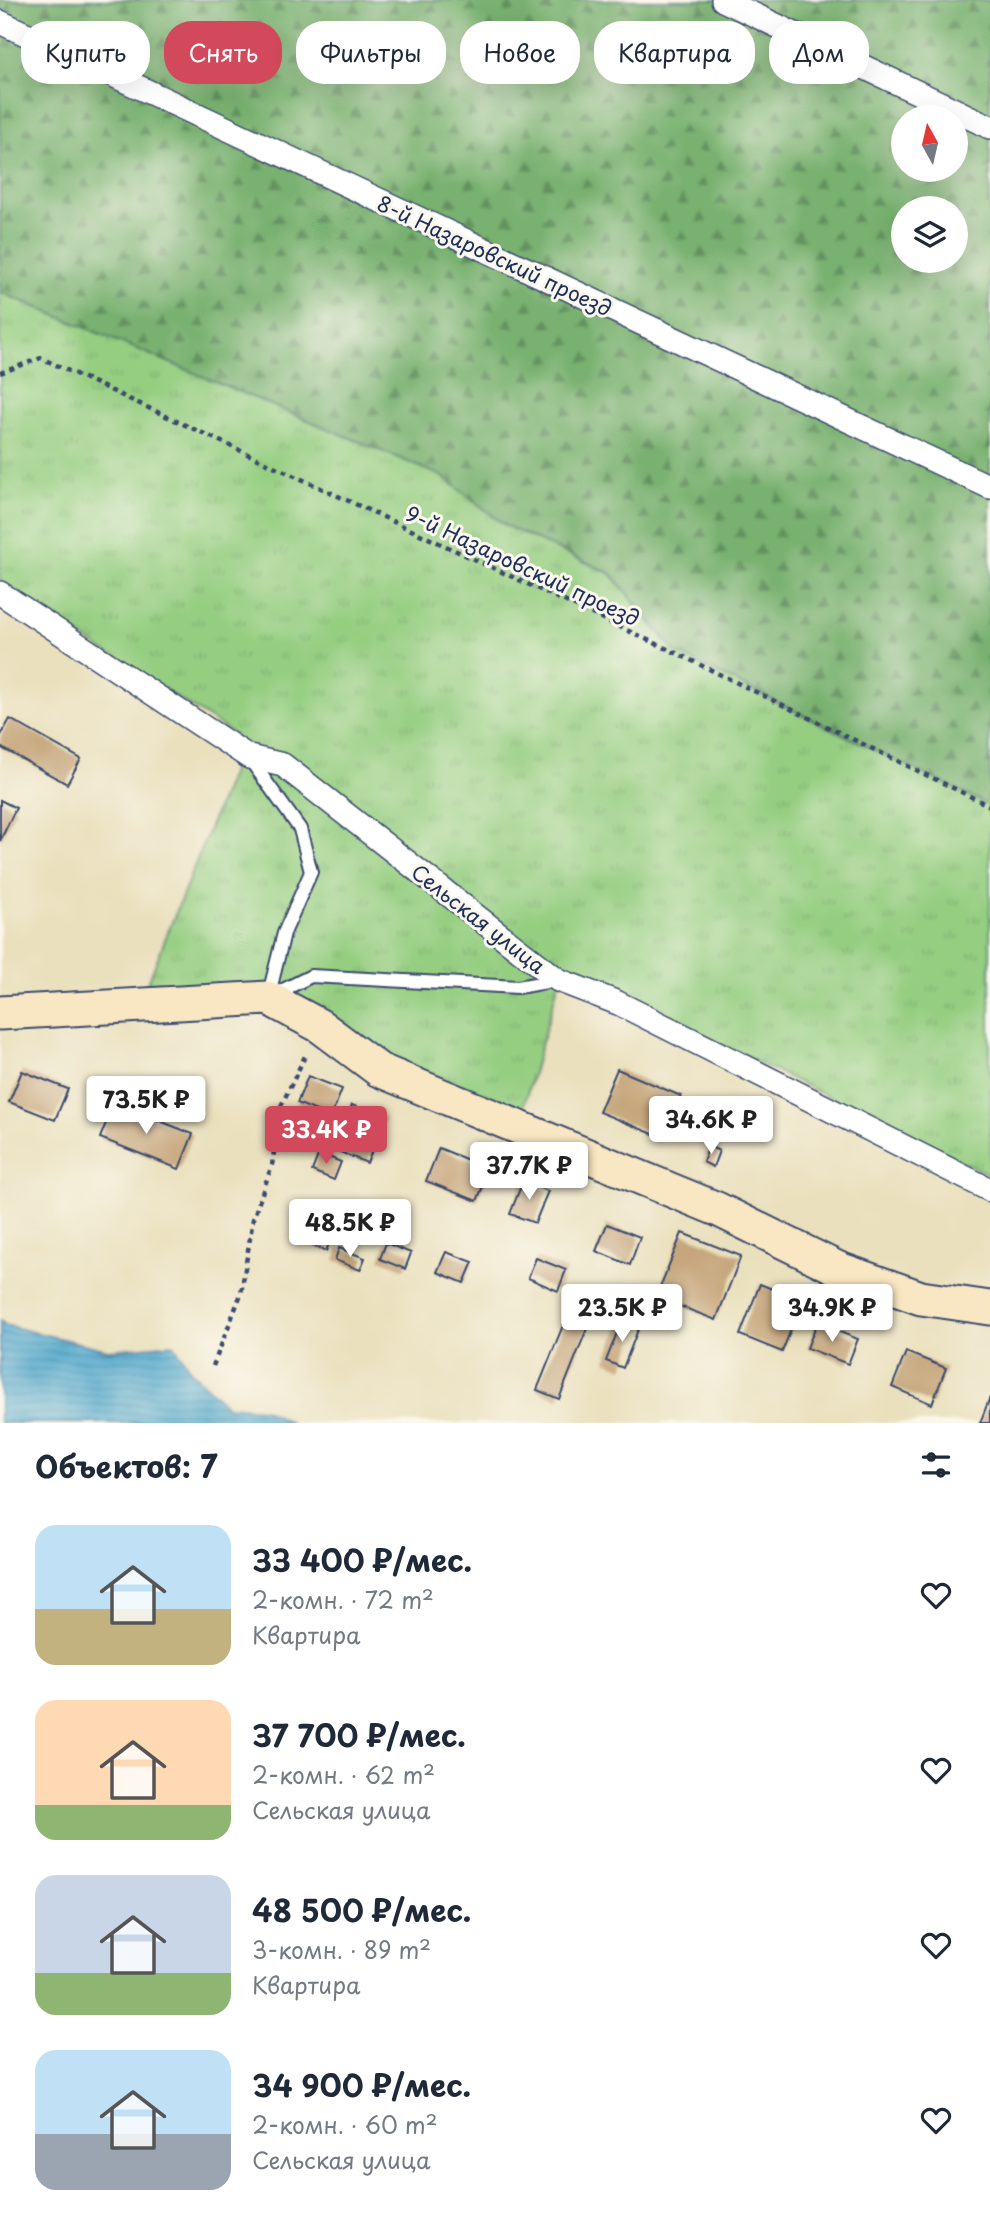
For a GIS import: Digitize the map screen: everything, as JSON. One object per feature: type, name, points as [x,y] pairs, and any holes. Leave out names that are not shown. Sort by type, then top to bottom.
[{"type":"street","points":[[723,0],[990,127]]},
{"type":"street","name":"8-й Назаровский проезд","points":[[0,22],[990,487]]},
{"type":"street","name":"Сельская улица","points":[[0,593],[248,757],[283,765],[558,980],[618,1003],[990,1189]]},
{"type":"street","points":[[0,1013],[268,998],[320,1026],[379,1070],[716,1209],[839,1269],[921,1298],[990,1308]]},
{"type":"lane","points":[[248,757],[300,829],[311,872],[284,933],[268,998]]},
{"type":"lane","points":[[268,998],[311,976],[518,987],[558,980]]},
{"type":"path","name":"9-й Назаровский проезд","points":[[0,373],[41,358],[676,653],[990,806]]},
{"type":"path","points":[[213,1366],[241,1294],[253,1219],[272,1165],[281,1106],[320,1026]]},
{"type":"green space","points":[[0,0],[990,0],[990,806],[676,653],[611,573],[506,526],[442,476],[0,292]]},
{"type":"green space","points":[[0,292],[442,476],[506,526],[611,574],[676,653],[990,806],[990,1175],[563,968],[523,1108],[385,1057],[326,1015],[143,995],[233,769],[235,735],[0,584]]},
{"type":"water","points":[[0,1320],[5,1325],[108,1350],[174,1344],[191,1371],[227,1406],[264,1409],[291,1423],[0,1423]]},
{"type":"building","points":[[10,719],[81,759],[67,784],[0,747],[0,737]]},
{"type":"building","points":[[0,800],[16,808],[0,841]]},
{"type":"building","points":[[617,1069],[681,1096],[663,1138],[599,1112]]},
{"type":"building","points":[[22,1071],[68,1089],[55,1120],[9,1102]]},
{"type":"building","points":[[308,1076],[342,1089],[331,1117],[297,1103]]},
{"type":"building","points":[[114,1103],[193,1134],[179,1169],[100,1138]]},
{"type":"building","points":[[352,1105],[385,1118],[367,1163],[335,1150]]},
{"type":"building","points":[[709,1146],[719,1151],[713,1167],[703,1162]]},
{"type":"building","points":[[439,1148],[490,1169],[477,1201],[426,1181]]},
{"type":"building","points":[[319,1153],[341,1162],[334,1180],[312,1171]]},
{"type":"building","points":[[523,1181],[548,1191],[535,1223],[510,1214]]},
{"type":"building","points":[[607,1224],[640,1237],[630,1265],[596,1251]]},
{"type":"building","points":[[310,1228],[332,1237],[326,1251],[304,1242]]},
{"type":"building","points":[[682,1233],[741,1256],[716,1320],[656,1297]]},
{"type":"building","points":[[386,1243],[411,1253],[405,1269],[380,1259]]},
{"type":"building","points":[[339,1248],[365,1258],[360,1270],[335,1260]]},
{"type":"building","points":[[446,1252],[473,1262],[464,1283],[437,1272]]},
{"type":"building","points":[[536,1258],[566,1270],[558,1291],[528,1278]]},
{"type":"building","points":[[760,1284],[802,1301],[782,1352],[740,1335]]},
{"type":"building","points":[[568,1313],[590,1321],[559,1399],[537,1390]]},
{"type":"building","points":[[622,1320],[639,1327],[623,1368],[606,1361]]},
{"type":"building","points":[[817,1323],[858,1339],[848,1364],[807,1348]]},
{"type":"building","points":[[906,1352],[946,1368],[932,1404],[892,1387]]},
{"type":"building","points":[[990,1397],[990,1423],[980,1423]]}]
